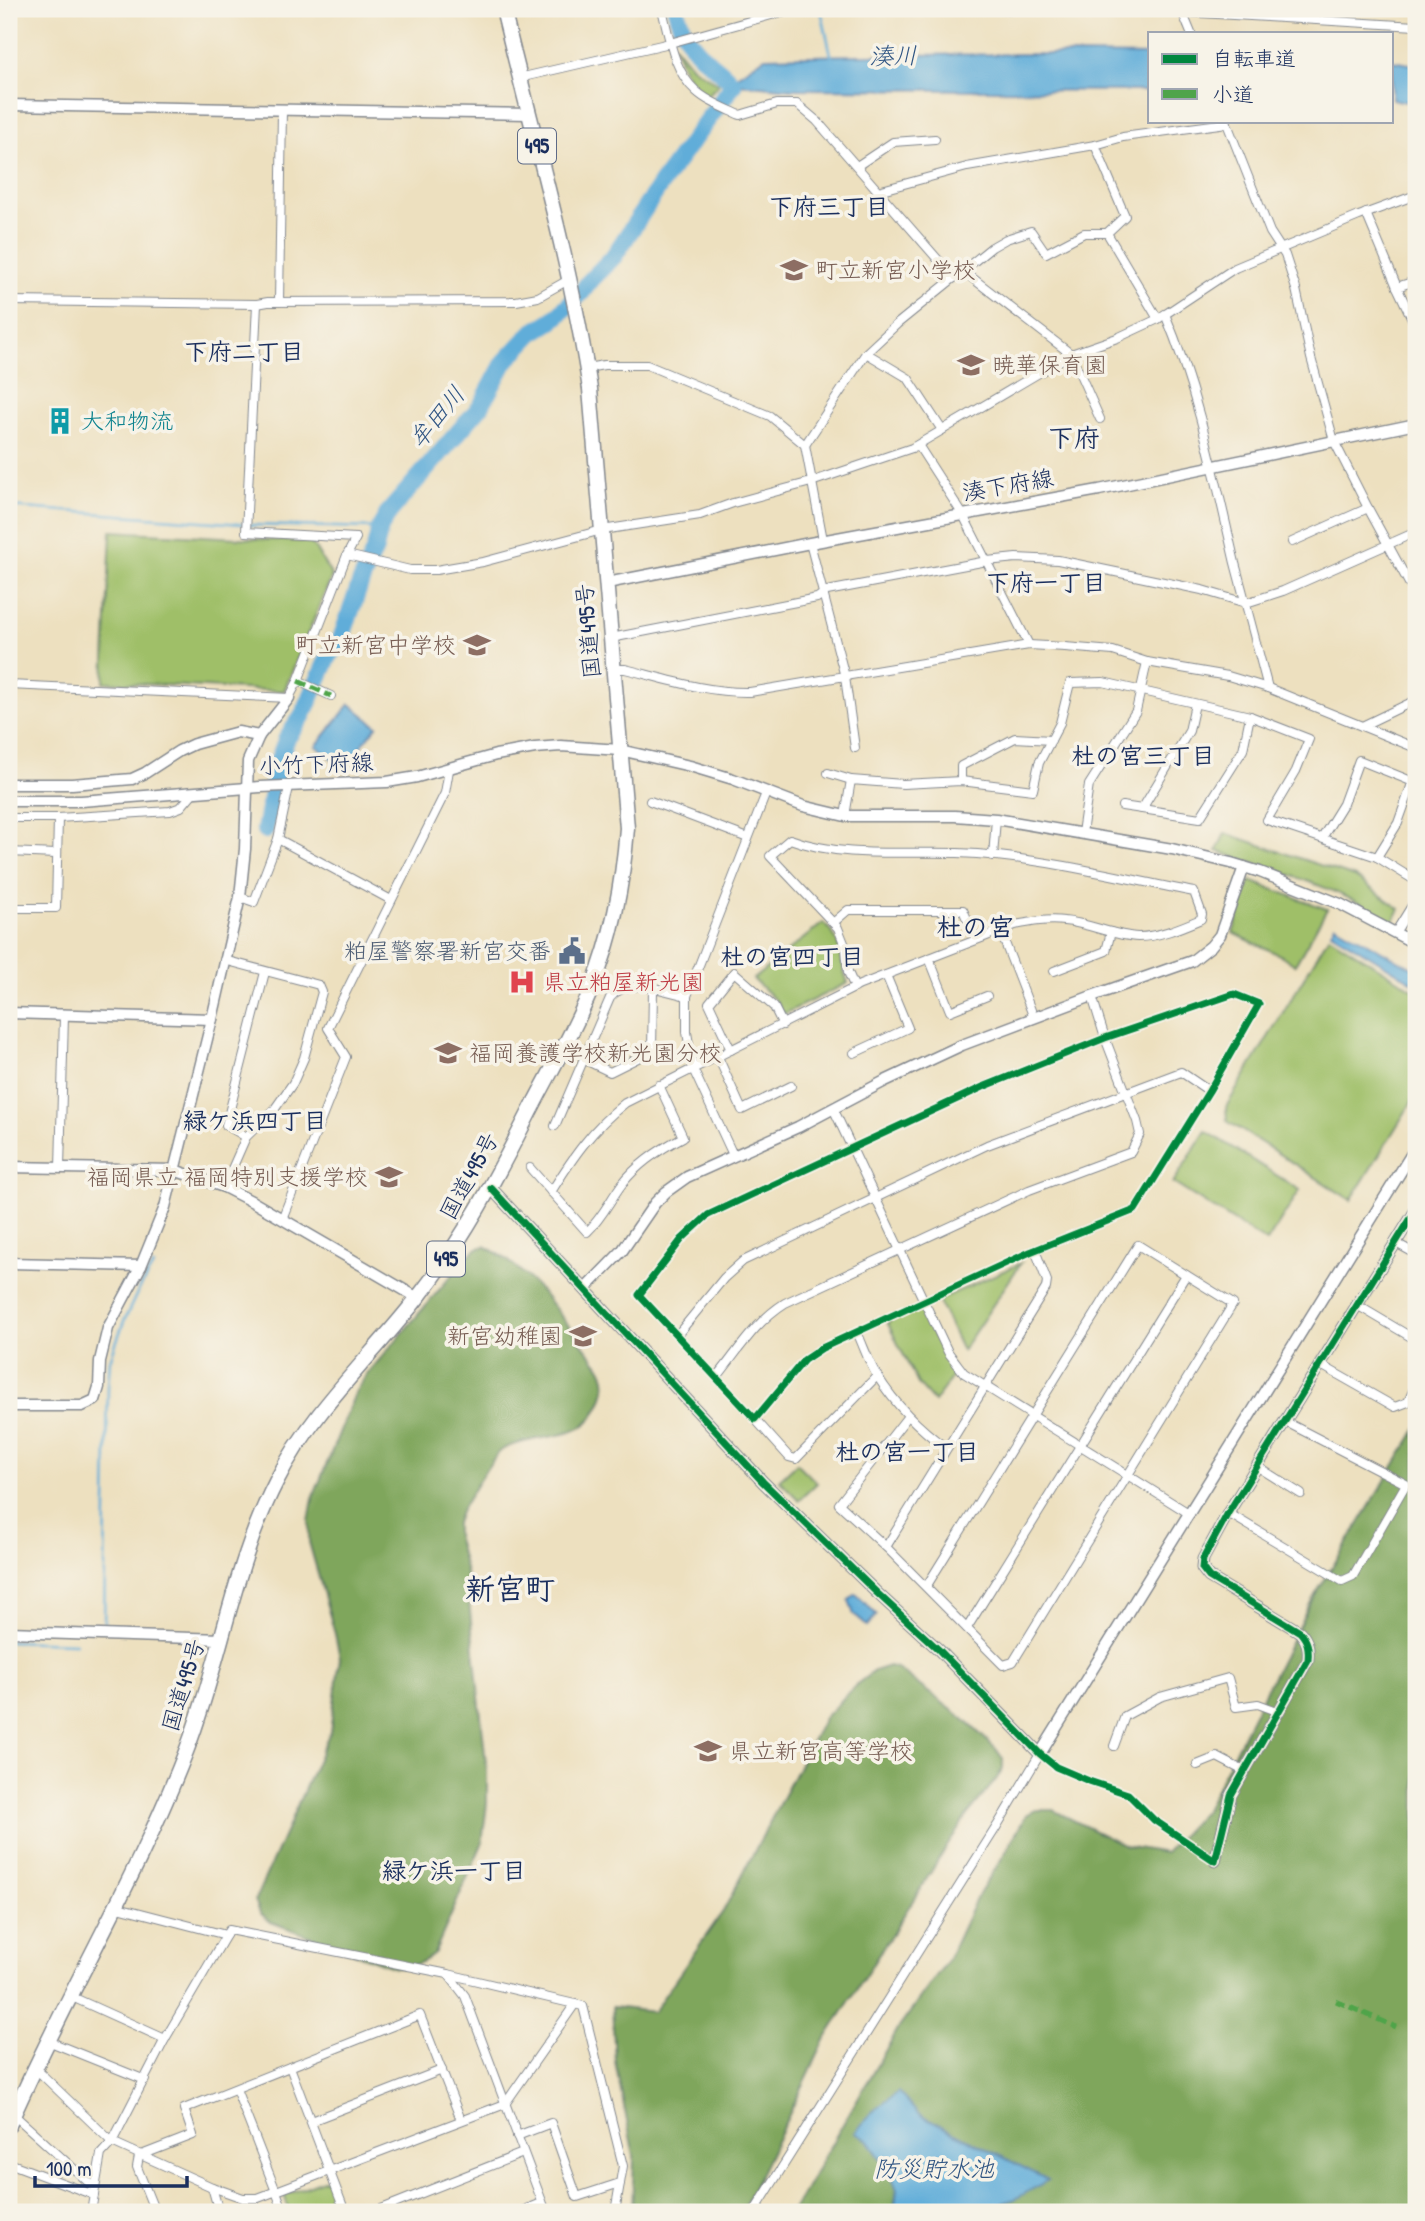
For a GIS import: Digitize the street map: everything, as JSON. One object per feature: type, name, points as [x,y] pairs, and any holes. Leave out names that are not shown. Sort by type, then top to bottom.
[{"type":"highway","name":"495","points":[[503,9],[570,281]]},
{"type":"highway","name":"国道495号","points":[[11,2120],[155,1823],[187,1749],[254,1529],[278,1476],[319,1413],[418,1298],[491,1188],[580,1014],[608,940],[627,828],[587,368],[570,281]]},
{"type":"street","points":[[662,9],[673,42],[673,55],[684,77],[694,89],[706,99],[740,115],[777,104],[797,104],[817,121],[954,278]]},
{"type":"street","points":[[519,78],[673,42],[793,9]]},
{"type":"street","points":[[999,9],[1181,10],[1416,26]]},
{"type":"street","points":[[1181,10],[1191,32]]},
{"type":"street","points":[[9,105],[529,114]]},
{"type":"street","points":[[279,302],[282,111]]},
{"type":"street","points":[[878,191],[967,167],[1096,145],[1123,137],[1226,122],[1270,232],[1281,247],[1296,289],[1311,358],[1335,441],[1368,509],[1416,596]]},
{"type":"street","points":[[857,166],[893,142],[934,139]]},
{"type":"street","points":[[804,445],[866,353],[962,270],[1006,239],[1031,231],[1046,253],[1084,233],[1107,233],[1125,216],[1096,145]]},
{"type":"street","points":[[350,557],[410,570],[436,570],[482,562],[602,530],[700,515],[811,482],[918,445],[1071,354],[1117,338],[1161,317],[1235,268],[1281,247],[1416,195]]},
{"type":"street","points":[[1366,213],[1416,327]]},
{"type":"street","points":[[1107,233],[1161,317],[1183,357],[1214,466],[1268,688]]},
{"type":"street","points":[[962,270],[1071,354],[1100,419]]},
{"type":"street","points":[[1397,287],[1415,281],[1416,275]]},
{"type":"street","points":[[9,301],[257,303],[516,300],[538,297],[570,281]]},
{"type":"street","points":[[9,1406],[82,1406],[95,1400],[99,1393],[103,1343],[114,1314],[141,1266],[165,1207],[212,1019],[240,897],[248,761],[259,736],[289,698],[298,681],[356,538],[246,532],[257,303]]},
{"type":"street","points":[[866,353],[908,378],[942,430]]},
{"type":"street","points":[[587,368],[604,365],[647,365],[770,416],[804,445],[823,540]]},
{"type":"street","name":"湊下府線","points":[[607,583],[1214,466],[1416,424]]},
{"type":"street","points":[[918,445],[962,515],[1029,645]]},
{"type":"street","points":[[1292,542],[1368,509]]},
{"type":"street","points":[[611,638],[817,598],[827,591],[986,561],[1016,558],[1058,561],[1202,590],[1246,603],[1283,591],[1416,532]]},
{"type":"street","points":[[810,543],[845,677],[855,748]]},
{"type":"street","points":[[614,669],[738,692],[810,683],[1029,645],[1113,651],[1147,662],[1228,676],[1268,688],[1416,748]]},
{"type":"street","points":[[1082,833],[1089,785],[1136,711],[1147,662]]},
{"type":"street","points":[[298,681],[331,696]]},
{"type":"street","points":[[828,773],[851,780],[903,784],[961,781],[1032,790],[1039,763],[1060,723],[1070,682],[1103,682],[1250,716],[1309,739],[1296,771],[1267,820],[1377,857],[1416,881]]},
{"type":"street","points":[[9,685],[289,698]]},
{"type":"street","points":[[1362,726],[1416,700]]},
{"type":"street","points":[[1142,809],[1189,731],[1195,704]]},
{"type":"street","points":[[1122,806],[1200,818],[1243,750],[1250,716]]},
{"type":"street","points":[[9,784],[72,785],[132,779],[194,744],[238,732],[259,736]]},
{"type":"street","points":[[961,781],[961,766],[1015,738],[1051,740]]},
{"type":"street","name":"小竹下府線","points":[[9,801],[81,801],[387,782],[449,770],[496,755],[535,748],[561,746],[620,750],[690,766],[803,806],[845,816],[955,816],[996,819],[1172,849],[1244,867],[1340,904],[1416,944]]},
{"type":"street","points":[[1322,838],[1343,804],[1359,760],[1415,782],[1398,823],[1377,857]]},
{"type":"street","points":[[282,1219],[346,1058],[328,1028],[446,793],[449,770]]},
{"type":"street","points":[[845,816],[851,780]]},
{"type":"street","points":[[240,897],[254,902],[278,838],[286,787]]},
{"type":"street","points":[[9,818],[58,818],[170,811],[181,807],[192,793]]},
{"type":"street","points":[[733,1155],[694,1069],[687,1032],[688,996],[766,793]]},
{"type":"street","points":[[650,801],[748,838]]},
{"type":"street","points":[[9,908],[56,908],[58,818]]},
{"type":"street","points":[[993,856],[996,819]]},
{"type":"street","points":[[278,838],[391,900]]},
{"type":"street","points":[[551,1192],[576,1153],[608,1117],[625,1103],[855,988],[1000,930],[1035,921],[1065,921],[1139,937],[1156,935],[1201,919],[1202,914],[1194,892],[1097,872],[993,856],[854,852],[790,839],[770,856],[838,928],[846,948],[848,972],[855,988]]},
{"type":"street","points":[[9,852],[56,854]]},
{"type":"street","points":[[585,1289],[622,1251],[645,1216],[666,1192],[687,1177],[798,1127],[885,1081],[962,1045],[1179,966],[1203,953],[1223,928],[1244,867]]},
{"type":"street","points":[[1395,933],[1416,902]]},
{"type":"street","points":[[833,923],[848,910],[963,910],[976,939]]},
{"type":"street","points":[[1000,930],[1034,1018]]},
{"type":"street","points":[[1054,971],[1106,951],[1111,932]]},
{"type":"street","points":[[929,958],[950,1011],[987,996]]},
{"type":"street","points":[[224,960],[319,985],[323,992],[304,1058],[293,1083],[274,1110],[246,1137],[224,1187]]},
{"type":"street","points":[[246,1137],[226,1125],[265,972]]},
{"type":"street","points":[[731,1050],[709,1003],[734,972],[774,1007],[783,1025]]},
{"type":"street","points":[[854,1053],[908,1028],[886,975]]},
{"type":"street","points":[[555,1126],[610,998],[616,991],[629,986],[688,996]]},
{"type":"street","points":[[585,1060],[610,1072],[652,1051],[653,989]]},
{"type":"street","points":[[755,1419],[804,1360],[822,1348],[1035,1250],[1135,1210],[1259,1004],[1234,994],[1105,1038],[983,1087],[851,1147],[708,1215],[682,1239],[639,1294],[789,1457],[796,1459],[877,1376]]},
{"type":"street","points":[[716,1377],[756,1326],[773,1311],[1029,1191],[1131,1152],[1140,1134],[1092,996]]},
{"type":"street","points":[[9,1013],[212,1019]]},
{"type":"street","points":[[60,1168],[64,1016]]},
{"type":"street","points":[[718,1057],[742,1110],[791,1086]]},
{"type":"street","points":[[678,1334],[724,1278],[743,1261],[987,1145],[1181,1072],[1209,1091]]},
{"type":"street","points":[[530,1168],[587,1232],[636,1169],[665,1146],[682,1137],[659,1085]]},
{"type":"street","points":[[833,1108],[948,1352],[964,1373],[1190,1514]]},
{"type":"street","points":[[754,2212],[998,1826],[1416,1147]]},
{"type":"street","points":[[9,1167],[174,1170],[224,1187],[418,1298]]},
{"type":"street","points":[[491,1188],[763,1482],[939,1650],[1040,1754],[1056,1767],[1128,1794],[1154,1820],[1215,1861],[1231,1795],[1308,1660],[1309,1649],[1300,1632],[1209,1577],[1202,1568],[1203,1559],[1228,1513],[1416,1210]]},
{"type":"street","points":[[1396,1243],[1416,1254]]},
{"type":"street","points":[[908,1416],[839,1504],[886,1547],[1003,1665],[1013,1662],[1233,1304],[1138,1245],[926,1587]]},
{"type":"street","points":[[886,1547],[1046,1288],[1047,1281],[1035,1250]]},
{"type":"street","points":[[9,1263],[141,1266]]},
{"type":"street","points":[[967,1628],[1186,1275]]},
{"type":"street","points":[[1357,1305],[1416,1340]]},
{"type":"street","points":[[857,1332],[877,1376],[908,1416],[946,1448]]},
{"type":"street","points":[[1321,1364],[1395,1407],[1408,1402],[1416,1384]]},
{"type":"street","points":[[1228,1513],[1342,1581],[1353,1576],[1406,1484],[1286,1422]]},
{"type":"street","points":[[1258,1467],[1301,1494]]},
{"type":"street","points":[[9,1632],[222,1639]]},
{"type":"street","points":[[1114,1746],[1125,1716],[1160,1698],[1228,1678],[1236,1707],[1258,1704],[1278,1711]]},
{"type":"street","points":[[1197,1765],[1217,1757],[1244,1771]]},
{"type":"street","points":[[114,1906],[226,1935]]},
{"type":"street","points":[[91,2212],[101,2154],[112,2142],[165,2039],[229,1930],[448,1974],[583,2006],[623,2166],[615,2212]]},
{"type":"street","points":[[448,1974],[465,1996],[544,2208],[520,2212]]},
{"type":"street","points":[[70,1996],[165,2039]]},
{"type":"street","points":[[35,2068],[112,2142],[212,2188],[243,2198],[258,2198],[505,2104],[575,2004]]},
{"type":"street","points":[[139,2156],[192,2135],[184,2109],[420,2015],[461,2120]]},
{"type":"street","points":[[48,2041],[145,2080]]},
{"type":"street","points":[[290,2067],[345,2212]]},
{"type":"street","points":[[311,2121],[442,2070]]},
{"type":"street","points":[[236,2089],[284,2212]]},
{"type":"street","points":[[11,2120],[94,2191]]},
{"type":"street","points":[[517,2136],[551,2123],[577,2197],[620,2183]]},
{"type":"street","points":[[374,2212],[523,2153]]},
{"type":"street","points":[[139,2156],[137,2166],[155,2212]]},
{"type":"street","points":[[9,2164],[94,2191]]},
{"type":"street","points":[[212,2188],[219,2212]]},
{"type":"green space","points":[[674,45],[692,67],[719,84],[707,96],[690,80]]},
{"type":"green space","points":[[111,531],[311,542],[332,576],[284,691],[104,682]]},
{"type":"green space","points":[[1225,833],[1355,877],[1400,909],[1393,922],[1329,890],[1217,851]]},
{"type":"green space","points":[[1250,881],[1327,909],[1295,965],[1233,933]]},
{"type":"green space","points":[[823,923],[838,944],[848,983],[784,1014],[776,1001],[753,979]]},
{"type":"green space","points":[[1329,936],[1416,991],[1416,1095],[1351,1200],[1227,1121],[1226,1107]]},
{"type":"green space","points":[[1206,1131],[1300,1190],[1267,1242],[1173,1183]]},
{"type":"green space","points":[[485,1246],[519,1269],[548,1299],[599,1365],[604,1374],[605,1386],[602,1400],[587,1423],[567,1433],[515,1444],[502,1450],[480,1479],[456,1523],[456,1535],[466,1573],[487,1773],[487,1803],[482,1844],[434,1954],[416,1964],[395,1968],[271,1922],[260,1913],[255,1900],[330,1732],[340,1658],[309,1542],[313,1498],[356,1391],[368,1373],[469,1255]]},
{"type":"green space","points":[[1021,1263],[962,1351],[938,1300]]},
{"type":"green space","points":[[919,1308],[955,1373],[934,1402],[918,1384],[887,1322]]},
{"type":"green space","points":[[1416,1430],[1416,2212],[947,2212],[951,2209],[978,2210],[1048,2180],[919,2115],[869,2140],[897,2190],[894,2212],[792,2212],[898,2029],[947,1961],[976,1899],[1026,1815],[1036,1810],[1053,1810],[1125,1846],[1165,1853],[1205,1810],[1311,1602]]},
{"type":"green space","points":[[797,1463],[817,1483],[799,1500],[779,1480]]},
{"type":"green space","points":[[889,1666],[896,1668],[964,1719],[996,1749],[1003,1759],[1003,1768],[967,1815],[826,2038],[742,2212],[632,2212],[634,2156],[615,2061],[612,2007],[653,2012],[724,1910],[824,1718],[857,1684],[874,1671]]},
{"type":"green space","points":[[328,2178],[341,2212],[290,2212],[284,2195]]},
{"type":"water","name":"湊川","points":[[1148,55],[1148,91],[793,89],[726,83],[765,57]]},
{"type":"water","points":[[1394,61],[1416,65],[1416,104],[1394,99]]},
{"type":"water","points":[[350,704],[377,726],[344,768],[316,746]]},
{"type":"water","points":[[1335,925],[1416,970],[1416,984],[1331,932]]},
{"type":"water","points":[[856,1594],[877,1615],[867,1626],[854,1615],[849,1600]]},
{"type":"water","name":"防災貯水池","points":[[898,2092],[919,2115],[1048,2180],[1015,2199],[978,2210],[894,2212],[897,2190],[891,2175],[869,2141],[855,2133],[871,2113]]},
{"type":"waterway","name":"湊川","points":[[676,9],[692,44],[733,85]]},
{"type":"waterway","points":[[821,10],[832,59]]},
{"type":"waterway","name":"牟田川","points":[[265,830],[278,761],[287,738],[303,715],[328,658],[341,639],[375,549],[380,528],[389,512],[481,406],[504,363],[532,333],[553,320],[582,292],[614,256],[662,182],[733,85]]},
{"type":"waterway","points":[[9,507],[243,524]]},
{"type":"waterway","points":[[249,525],[380,528]]},
{"type":"waterway","points":[[104,1625],[110,1360],[124,1321],[153,1266]]},
{"type":"waterway","points":[[9,1641],[76,1643]]},
{"type":"marked path","points":[[298,681],[331,696]]},
{"type":"marked path","points":[[1336,2001],[1396,2027]]},
{"type":"cycle path","points":[[1234,994],[1259,1004],[1135,1210],[1030,1252],[822,1348],[804,1360],[755,1419],[639,1295],[682,1239],[708,1215],[983,1087],[1105,1038],[1234,994]]},
{"type":"cycle path","points":[[491,1188],[763,1482],[939,1650],[1040,1754],[1056,1767],[1128,1794],[1154,1820],[1215,1861],[1231,1795],[1308,1660],[1308,1652],[1300,1632],[1209,1577],[1202,1568],[1203,1559],[1228,1513],[1416,1210]]},
{"type":"place","name":"町立新宮小学校","points":[[794,270]]},
{"type":"place","name":"暁華保育園","points":[[971,365]]},
{"type":"place","name":"大和物流","points":[[60,421]]},
{"type":"place","name":"町立新宮中学校","points":[[477,645]]},
{"type":"place","name":"粕屋警察署新宮交番","points":[[572,951]]},
{"type":"place","name":"県立粕屋新光園","points":[[522,982]]},
{"type":"place","name":"福岡養護学校新光園分校","points":[[448,1053]]},
{"type":"place","name":"福岡県立 福岡特別支援学校","points":[[389,1177]]},
{"type":"place","name":"新宮幼稚園","points":[[583,1336]]},
{"type":"place","name":"県立新宮高等学校","points":[[708,1751]]},
{"type":"district","name":"下府三丁目","points":[[829,207]]},
{"type":"district","name":"下府二丁目","points":[[244,352]]},
{"type":"district","name":"下府","points":[[1074,438]]},
{"type":"district","name":"下府一丁目","points":[[1046,583]]},
{"type":"district","name":"杜の宮三丁目","points":[[1143,756]]},
{"type":"district","name":"杜の宮","points":[[975,927]]},
{"type":"district","name":"杜の宮四丁目","points":[[792,957]]},
{"type":"district","name":"緑ケ浜四丁目","points":[[255,1121]]},
{"type":"district","name":"杜の宮一丁目","points":[[907,1452]]},
{"type":"district","name":"新宮町","points":[[510,1589]]},
{"type":"district","name":"緑ケ浜一丁目","points":[[454,1871]]}]
